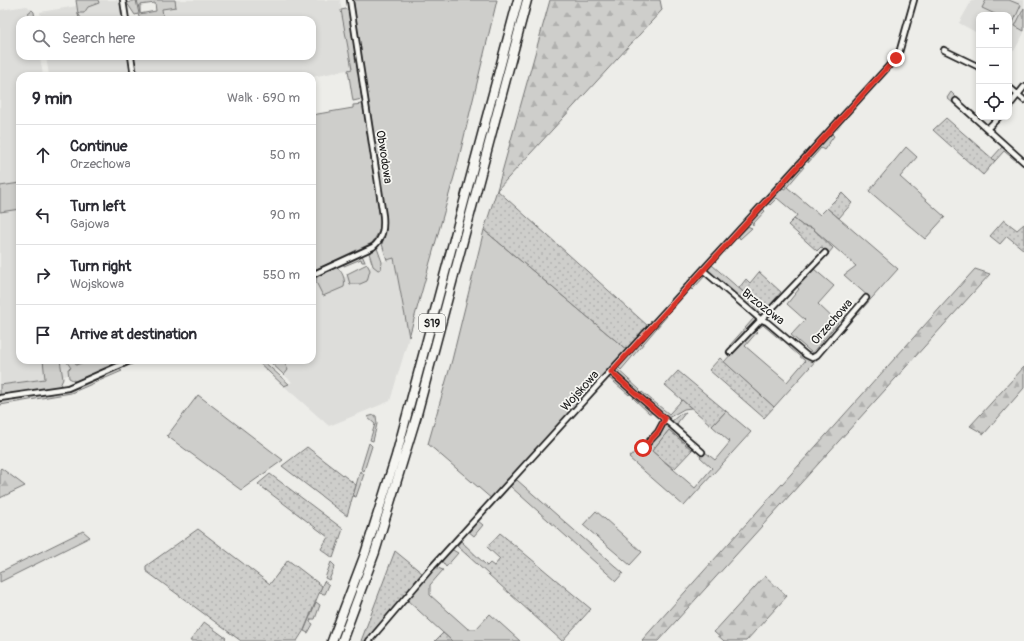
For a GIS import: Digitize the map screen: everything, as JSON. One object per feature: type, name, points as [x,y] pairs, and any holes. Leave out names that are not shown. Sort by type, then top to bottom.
[{"type":"highway","name":"S19","points":[[332,641],[365,554],[396,456],[518,0]]},
{"type":"highway","name":"S19","points":[[342,641],[375,552],[416,418],[527,0]]},
{"type":"street","points":[[123,0],[125,16]]},
{"type":"street","name":"Obwodowa","points":[[316,273],[373,247],[378,243],[383,229],[383,216],[350,0]]},
{"type":"street","name":"Wojskowa","points":[[369,641],[432,567],[898,55],[914,0]]},
{"type":"street","points":[[944,50],[976,66]]},
{"type":"street","points":[[132,60],[133,72]]},
{"type":"street","points":[[1012,103],[1024,87]]},
{"type":"street","points":[[1012,89],[1024,100]]},
{"type":"street","points":[[956,101],[1024,162]]},
{"type":"street","points":[[988,129],[996,120]]},
{"type":"street","points":[[730,352],[825,252]]},
{"type":"street","name":"Brzozowa","points":[[703,270],[760,319],[767,322],[806,355],[812,358]]},
{"type":"street","name":"Orzechowa","points":[[812,358],[817,355],[866,298]]},
{"type":"street","points":[[0,398],[68,388],[123,364]]},
{"type":"street","points":[[611,372],[702,452]]},
{"type":"street","points":[[643,448],[658,432],[665,419]]},
{"type":"shaded area","points":[[76,0],[117,0],[120,3],[122,16],[40,16],[40,12],[77,6]]},
{"type":"shaded area","points":[[166,0],[340,0],[352,69],[316,76],[316,72],[136,72],[135,60],[316,60],[316,16],[163,16],[162,9]]},
{"type":"shaded area","points":[[972,0],[1024,0],[1024,33],[1014,51],[1012,50],[1012,12],[976,12],[976,32],[959,23]]},
{"type":"shaded area","points":[[27,6],[32,10],[33,16],[16,16],[16,60],[41,60],[42,72],[16,72],[16,184],[0,186],[0,10]]},
{"type":"shaded area","points":[[47,60],[128,60],[129,72],[48,72]]},
{"type":"shaded area","points":[[16,210],[16,364],[94,364],[65,376],[0,385],[0,212]]},
{"type":"shaded area","points":[[394,257],[409,337],[390,401],[329,426],[284,386],[292,382],[272,364],[316,364],[316,282],[325,285]]},
{"type":"green space","points":[[76,0],[98,0],[99,3],[88,7],[84,13],[78,13],[80,16],[78,16]]},
{"type":"green space","points":[[136,0],[139,14],[156,11],[155,3],[140,5],[140,13],[137,0],[175,0],[176,7],[162,9],[163,16],[139,16],[138,14],[135,15],[127,3]]},
{"type":"green space","points":[[353,0],[497,0],[457,166],[409,337],[394,258],[387,260],[382,244],[385,233],[385,217]]},
{"type":"green space","points":[[550,0],[660,0],[662,10],[497,190]]},
{"type":"green space","points":[[986,0],[1009,0],[1021,5],[1013,23],[1012,12],[991,12],[982,8]]},
{"type":"green space","points":[[1024,8],[1024,31],[1015,26]]},
{"type":"green space","points":[[346,9],[349,11],[362,99],[353,101],[348,70],[352,69],[341,10]]},
{"type":"green space","points":[[32,10],[34,16],[28,16],[28,13]]},
{"type":"green space","points":[[951,92],[958,99],[954,104],[947,98]]},
{"type":"green space","points":[[363,104],[381,221],[380,230],[372,243],[316,269],[316,114],[353,108],[353,105]]},
{"type":"green space","points":[[946,118],[995,161],[983,175],[933,130]]},
{"type":"green space","points":[[830,132],[834,136],[824,150],[821,148],[808,163],[809,155]]},
{"type":"green space","points":[[906,147],[917,157],[900,177],[945,217],[925,239],[869,191]]},
{"type":"green space","points":[[1002,147],[1017,160],[1016,161],[1004,151],[995,161],[992,158]]},
{"type":"green space","points":[[801,166],[804,167],[787,187],[820,215],[827,208],[898,269],[774,407],[724,362],[741,343],[756,331],[757,332],[745,346],[787,382],[805,361],[789,347],[791,344],[815,358],[869,297],[844,275],[856,266],[812,228],[803,226],[794,219],[797,215],[777,198],[770,205],[766,202],[780,187],[785,189],[786,187],[783,183]]},
{"type":"green space","points":[[16,184],[16,210],[0,212],[0,186]]},
{"type":"green space","points":[[497,190],[648,326],[627,350],[484,230]]},
{"type":"green space","points":[[842,193],[852,203],[839,218],[827,208]]},
{"type":"green space","points":[[761,207],[765,211],[753,224],[753,226],[751,221]]},
{"type":"green space","points":[[794,219],[803,226],[812,228],[833,248],[828,254],[821,247],[817,251],[788,225]]},
{"type":"green space","points":[[1004,220],[1017,230],[1024,224],[1024,250],[1007,236],[1000,244],[990,236]]},
{"type":"green space","points":[[747,226],[752,228],[740,239],[738,235]]},
{"type":"green space","points":[[484,230],[627,350],[493,500],[428,444],[452,360]]},
{"type":"green space","points":[[377,248],[382,262],[381,269],[378,270],[373,266],[369,253],[371,250]]},
{"type":"green space","points":[[362,255],[365,262],[362,262],[361,259],[344,266],[343,263]]},
{"type":"green space","points":[[367,264],[370,270],[367,281],[360,284],[350,284],[347,274]]},
{"type":"green space","points":[[712,265],[765,311],[763,314],[758,315],[707,271]]},
{"type":"green space","points":[[335,267],[340,270],[343,275],[344,287],[323,296],[316,282],[317,276]]},
{"type":"green space","points":[[814,269],[834,286],[818,304],[838,323],[812,353],[791,335],[805,320],[787,304],[799,289],[797,287]]},
{"type":"green space","points":[[975,269],[990,274],[658,641],[643,641],[642,640]]},
{"type":"green space","points":[[759,272],[781,292],[765,311],[739,288],[746,279],[750,283]]},
{"type":"green space","points":[[701,273],[706,275],[692,290],[689,287]]},
{"type":"green space","points":[[743,309],[756,317],[756,322],[733,347],[730,345],[754,318]]},
{"type":"green space","points":[[665,314],[667,316],[621,370],[618,367]]},
{"type":"green space","points":[[764,322],[783,337],[782,341],[763,325],[759,328],[761,323]]},
{"type":"green space","points":[[720,358],[774,407],[764,418],[709,370]]},
{"type":"green space","points":[[43,364],[61,364],[63,379],[60,386],[44,390],[0,395],[0,385],[45,379]]},
{"type":"green space","points":[[68,364],[117,364],[77,382],[69,378],[68,369],[71,368]]},
{"type":"green space","points":[[260,364],[266,364],[289,384],[284,386]]},
{"type":"green space","points":[[272,364],[285,364],[288,370],[284,375]]},
{"type":"green space","points":[[1024,367],[1024,388],[984,434],[970,426]]},
{"type":"green space","points":[[616,368],[640,390],[637,393],[616,375]]},
{"type":"green space","points":[[119,369],[122,371],[71,393],[0,405],[0,401],[68,390]]},
{"type":"green space","points":[[678,371],[726,411],[712,426],[665,385]]},
{"type":"green space","points":[[611,375],[632,392],[629,395],[608,377]]},
{"type":"green space","points":[[642,392],[669,414],[682,400],[691,408],[684,409],[668,418],[640,395]]},
{"type":"green space","points":[[198,395],[283,460],[241,490],[167,436]]},
{"type":"green space","points":[[635,395],[654,412],[649,413],[633,398]]},
{"type":"green space","points":[[726,411],[751,432],[684,506],[629,458],[640,446],[643,449],[667,423],[694,447],[692,450],[669,430],[652,451],[695,488],[712,468],[700,457],[705,452],[715,460],[730,442],[712,426]]},
{"type":"green space","points":[[686,412],[678,422],[677,427],[671,422],[680,414]]},
{"type":"green space","points":[[374,415],[376,416],[377,424],[373,441],[370,440],[375,424],[367,417]]},
{"type":"green space","points":[[669,430],[692,450],[674,469],[652,451]]},
{"type":"green space","points":[[369,443],[372,446],[364,471],[361,469]]},
{"type":"green space","points":[[307,447],[356,485],[347,516],[282,466]]},
{"type":"green space","points":[[1,468],[25,486],[0,498],[0,469]]},
{"type":"green space","points":[[360,471],[364,474],[356,497],[353,496]]},
{"type":"green space","points":[[270,474],[343,529],[333,558],[321,549],[328,537],[258,484]]},
{"type":"green space","points":[[517,480],[623,573],[616,581],[510,486]]},
{"type":"green space","points":[[596,511],[642,552],[630,565],[583,525]]},
{"type":"green space","points":[[478,521],[483,525],[474,536],[468,531]]},
{"type":"green space","points":[[198,529],[270,584],[288,560],[322,586],[304,630],[297,641],[241,641],[146,571],[146,566]]},
{"type":"green space","points":[[83,531],[90,537],[0,582],[0,572]]},
{"type":"green space","points":[[500,533],[591,609],[562,641],[457,546],[461,541],[487,566],[490,563],[494,566],[500,559],[487,547]]},
{"type":"green space","points":[[451,549],[458,553],[446,567],[441,560]]},
{"type":"green space","points":[[395,551],[422,573],[367,641],[361,641]]},
{"type":"green space","points":[[331,562],[335,566],[329,580],[325,578]]},
{"type":"green space","points":[[435,567],[443,570],[430,585],[430,595],[468,629],[476,629],[490,614],[520,641],[452,641],[407,600]]},
{"type":"green space","points":[[765,576],[787,596],[746,641],[724,641],[714,632]]},
{"type":"green space","points":[[324,581],[329,585],[325,594],[319,593]]},
{"type":"green space","points":[[316,602],[320,605],[315,619],[311,619],[310,622],[313,624],[308,633],[304,631]]},
{"type":"green space","points":[[204,622],[226,638],[223,641],[190,641]]},
{"type":"green space","points":[[443,633],[452,641],[435,641]]},
{"type":"waterway","points":[[738,236],[747,227]]},
{"type":"waterway","points":[[732,242],[736,237]]},
{"type":"waterway","points":[[707,268],[718,256]]},
{"type":"waterway","points":[[691,287],[703,274]]},
{"type":"waterway","points":[[683,296],[687,291]]},
{"type":"waterway","points":[[669,310],[679,300]]},
{"type":"waterway","points":[[656,325],[665,316]]},
{"type":"waterway","points":[[644,338],[651,331]]},
{"type":"route","points":[[643,448],[658,432],[665,419],[611,372],[896,58]]}]
